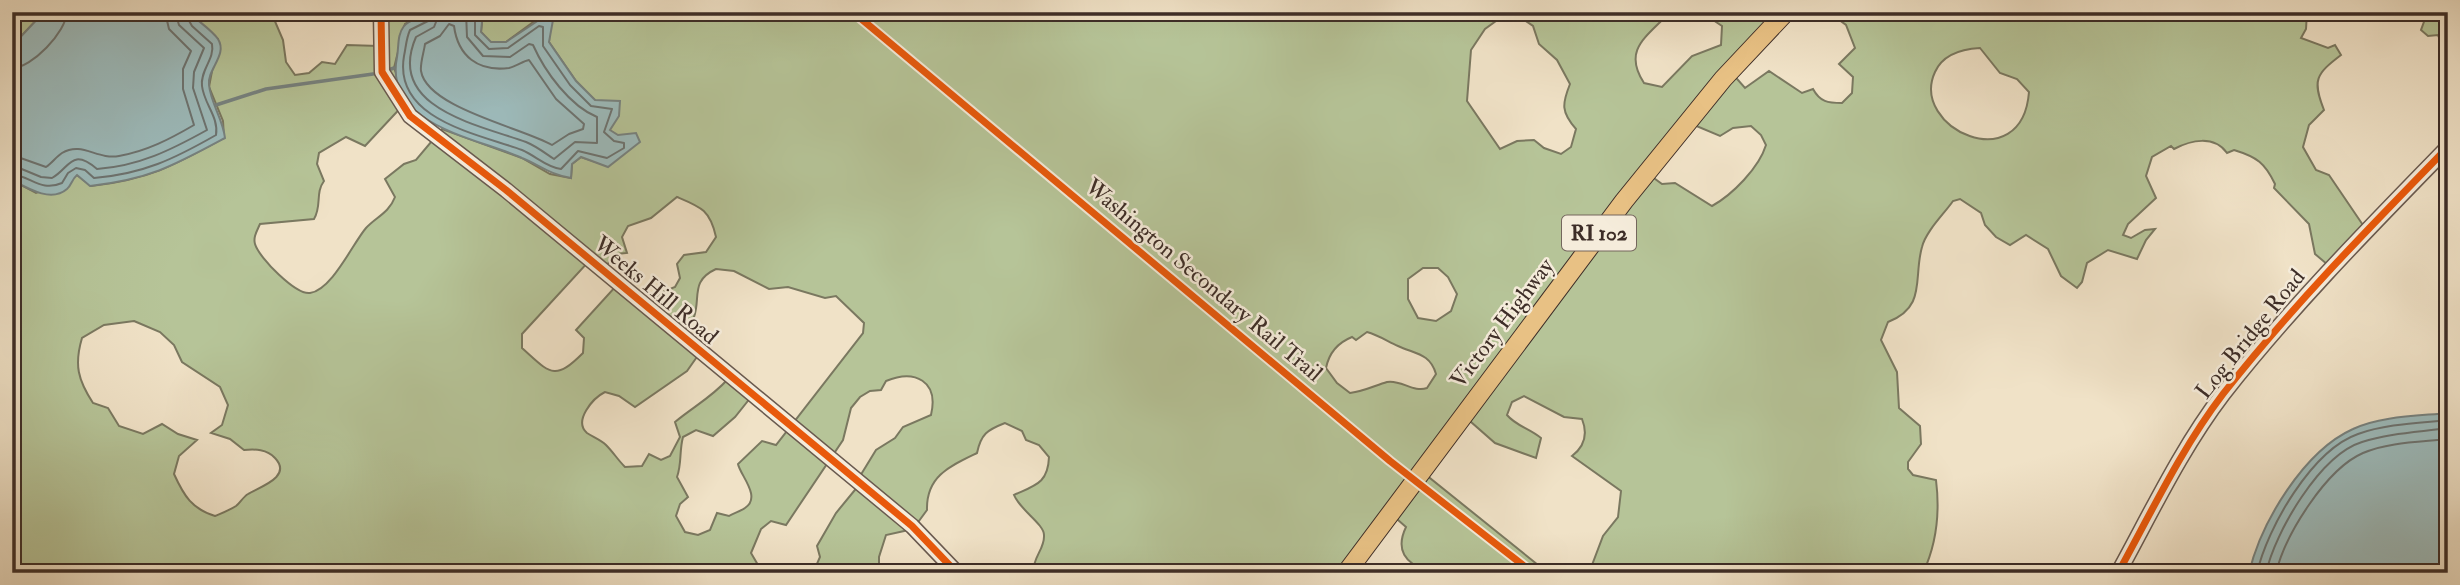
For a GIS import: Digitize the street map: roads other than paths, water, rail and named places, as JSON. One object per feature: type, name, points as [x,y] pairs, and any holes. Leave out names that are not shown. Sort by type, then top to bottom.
[{"type":"main road","name":"Victory Highway","points":[[1346,573],[1667,146],[1723,79],[1786,12]]},
{"type":"street","points":[[12,18],[15,12]]},
{"type":"street","name":"Weeks Hill Road","points":[[381,12],[382,72],[410,116],[506,190],[912,526],[934,545],[957,573]]},
{"type":"street","name":"Log Bridge Road","points":[[2118,573],[2172,475],[2222,395],[2331,268],[2448,147]]},
{"type":"water","points":[[44,12],[189,12],[215,35],[220,45],[221,51],[211,73],[209,85],[225,138],[175,164],[129,179],[90,186],[77,175],[67,189],[54,195],[39,193],[12,180],[12,46]]},
{"type":"water","points":[[427,12],[483,12],[481,32],[491,42],[506,42],[551,12],[553,20],[549,42],[576,81],[595,100],[620,101],[619,116],[610,130],[618,135],[636,133],[640,142],[608,167],[581,157],[572,164],[571,178],[438,126],[419,114],[405,99],[397,80],[397,57],[402,29]]},
{"type":"water","points":[[2448,413],[2448,573],[2249,573],[2263,532],[2287,490],[2335,439],[2375,421]]},
{"type":"waterway","points":[[216,105],[266,89],[373,74]]}]
